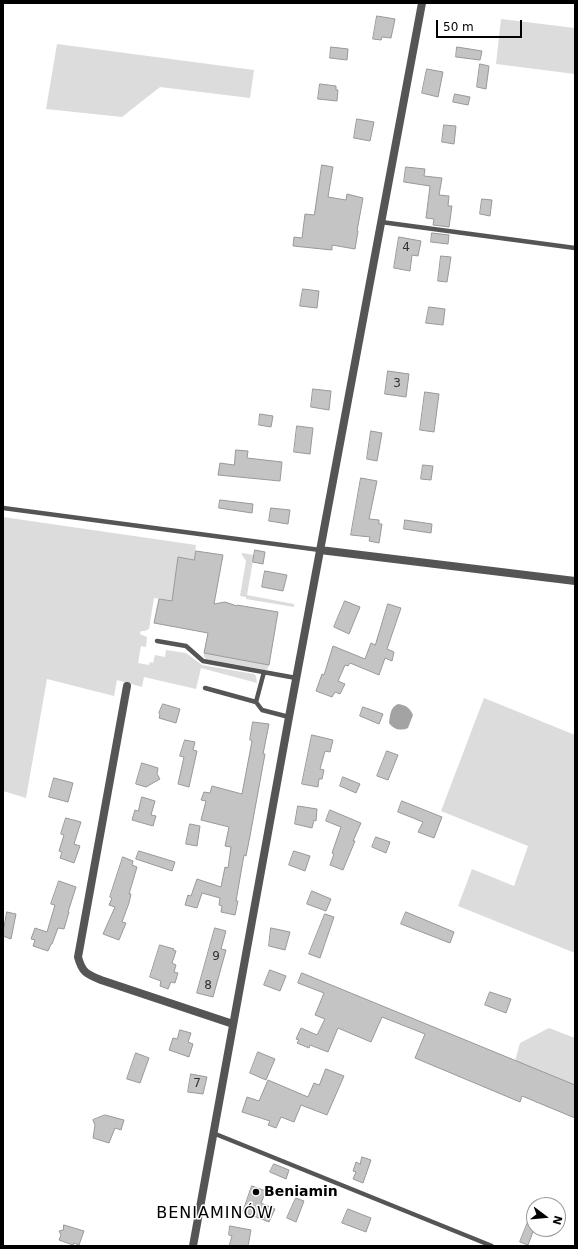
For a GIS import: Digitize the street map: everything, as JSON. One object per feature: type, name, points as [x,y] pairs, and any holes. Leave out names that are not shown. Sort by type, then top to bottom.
[{"type":"street","points":[[193,1246],[296,678],[422,3]]},
{"type":"street","points":[[320,550],[575,582]]},
{"type":"street","points":[[127,686],[78,957],[81,968],[88,975],[101,980],[233,1024]]},
{"type":"lane","points":[[381,222],[575,248]]},
{"type":"lane","points":[[3,508],[320,550]]},
{"type":"lane","points":[[157,641],[186,646],[203,661],[296,678]]},
{"type":"lane","points":[[256,702],[264,672]]},
{"type":"lane","points":[[205,688],[256,702],[262,710],[289,717]]},
{"type":"lane","points":[[213,1133],[492,1246]]},
{"type":"shaded area","points":[[501,19],[575,28],[575,74],[496,64]]},
{"type":"shaded area","points":[[57,44],[254,70],[250,98],[160,87],[122,117],[46,109]]},
{"type":"shaded area","points":[[3,517],[196,545],[194,560],[178,557],[172,601],[154,598],[149,629],[141,631],[140,634],[147,637],[146,647],[141,646],[138,663],[149,665],[150,662],[153,663],[155,655],[165,657],[166,650],[186,653],[202,665],[254,674],[256,676],[257,683],[201,668],[196,689],[144,677],[142,687],[117,680],[114,696],[47,679],[26,798],[3,791]]},
{"type":"shaded area","points":[[242,553],[254,555],[247,595],[294,604],[294,607],[246,599],[246,597],[240,596],[246,561]]},
{"type":"shaded area","points":[[204,653],[269,665],[267,670],[206,659],[204,657]]},
{"type":"shaded area","points":[[484,698],[575,735],[575,953],[458,906],[472,869],[514,886],[528,846],[441,811]]},
{"type":"shaded area","points":[[398,704],[407,707],[411,710],[413,715],[408,728],[400,730],[389,723],[392,709]]},
{"type":"shaded area","points":[[549,1028],[575,1038],[575,1085],[515,1061],[520,1043]]},
{"type":"building","points":[[377,16],[395,19],[391,38],[382,37],[381,40],[373,39]]},
{"type":"building","points":[[331,47],[348,49],[347,60],[330,58]]},
{"type":"building","points":[[457,47],[482,51],[480,60],[456,57]]},
{"type":"building","points":[[480,64],[489,66],[486,89],[477,87]]},
{"type":"building","points":[[427,69],[443,72],[438,97],[422,93]]},
{"type":"building","points":[[320,84],[336,86],[336,90],[338,90],[337,101],[318,99]]},
{"type":"building","points":[[455,94],[470,97],[468,105],[453,102]]},
{"type":"building","points":[[357,119],[374,122],[370,141],[354,138]]},
{"type":"building","points":[[444,125],[456,126],[454,144],[442,142]]},
{"type":"building","points":[[322,165],[333,167],[328,197],[346,200],[347,194],[363,198],[355,249],[332,245],[332,250],[293,246],[294,237],[302,238],[305,214],[314,215]]},
{"type":"building","points":[[406,167],[425,169],[424,176],[442,178],[439,195],[449,196],[448,206],[452,206],[449,227],[433,225],[434,219],[426,218],[430,186],[404,182]]},
{"type":"building","points":[[482,199],[492,200],[490,216],[480,214]]},
{"type":"building","points":[[432,233],[449,235],[448,244],[431,242]]},
{"type":"building","points":[[399,237],[421,241],[418,256],[412,255],[410,271],[394,268]]},
{"type":"building","points":[[441,256],[451,257],[447,282],[438,281]]},
{"type":"building","points":[[303,289],[319,291],[317,308],[300,306]]},
{"type":"building","points":[[429,307],[445,309],[443,325],[426,323]]},
{"type":"building","points":[[388,371],[409,374],[406,397],[385,394]]},
{"type":"building","points":[[313,389],[331,391],[329,410],[311,407]]},
{"type":"building","points":[[425,392],[439,394],[434,432],[420,430]]},
{"type":"building","points":[[260,414],[273,416],[271,427],[259,425]]},
{"type":"building","points":[[297,426],[313,428],[310,454],[294,452]]},
{"type":"building","points":[[371,431],[382,433],[377,461],[367,459]]},
{"type":"building","points":[[236,450],[248,451],[247,458],[282,462],[280,481],[218,475],[220,463],[234,465]]},
{"type":"building","points":[[423,465],[433,466],[431,480],[421,479]]},
{"type":"building","points":[[361,478],[377,481],[369,519],[379,520],[379,524],[382,524],[379,543],[369,541],[370,537],[351,535]]},
{"type":"building","points":[[220,500],[253,504],[252,513],[219,508]]},
{"type":"building","points":[[271,508],[290,510],[288,524],[269,521]]},
{"type":"building","points":[[405,520],[432,524],[431,533],[404,529]]},
{"type":"building","points":[[255,550],[265,552],[263,564],[253,562]]},
{"type":"building","points":[[196,551],[223,555],[214,604],[225,602],[237,606],[278,612],[269,665],[204,653],[208,633],[154,623],[159,599],[172,601],[178,557],[194,560]]},
{"type":"building","points":[[265,571],[287,575],[283,591],[262,587]]},
{"type":"building","points":[[345,601],[360,607],[349,634],[334,627]]},
{"type":"building","points":[[388,604],[401,608],[387,649],[394,652],[392,661],[385,658],[379,675],[350,663],[348,666],[345,665],[338,681],[345,684],[340,694],[335,692],[332,697],[316,691],[322,674],[324,675],[333,646],[365,659],[371,643],[375,645]]},
{"type":"building","points":[[163,704],[180,709],[176,723],[159,718],[159,713]]},
{"type":"building","points":[[363,707],[383,714],[379,724],[360,716]]},
{"type":"building","points":[[253,722],[269,724],[250,836],[246,856],[244,855],[235,915],[221,912],[222,906],[219,905],[220,898],[202,893],[197,908],[185,905],[188,895],[191,896],[197,879],[221,887],[225,867],[228,868],[231,847],[225,846],[229,827],[201,820],[206,801],[201,800],[204,792],[210,793],[212,786],[242,794],[252,741],[250,740]]},
{"type":"building","points":[[312,735],[333,740],[330,752],[325,751],[320,769],[324,770],[322,779],[319,779],[318,787],[302,784]]},
{"type":"building","points":[[185,740],[195,742],[193,750],[197,751],[189,787],[178,784],[184,757],[180,756]]},
{"type":"building","points":[[387,751],[398,755],[388,780],[377,776]]},
{"type":"building","points":[[142,763],[158,768],[157,774],[160,779],[146,787],[136,784]]},
{"type":"building","points":[[343,777],[360,784],[356,793],[340,786]]},
{"type":"building","points":[[54,778],[73,783],[68,802],[49,797]]},
{"type":"building","points":[[142,797],[155,801],[151,815],[156,816],[153,826],[132,820],[135,810],[138,811]]},
{"type":"building","points":[[402,801],[442,817],[434,838],[418,832],[423,822],[398,812]]},
{"type":"building","points":[[298,806],[317,809],[316,821],[314,820],[312,828],[295,824]]},
{"type":"building","points":[[330,810],[361,823],[343,870],[330,865],[334,854],[332,853],[341,827],[326,821]]},
{"type":"building","points":[[66,818],[81,822],[74,844],[80,846],[74,863],[60,858],[62,852],[59,851],[64,835],[61,834]]},
{"type":"building","points":[[190,824],[200,826],[197,846],[186,844]]},
{"type":"building","points":[[376,837],[390,842],[386,853],[372,847]]},
{"type":"building","points":[[139,851],[175,862],[172,871],[136,859]]},
{"type":"building","points":[[294,851],[310,856],[305,871],[289,865]]},
{"type":"building","points":[[123,857],[133,861],[132,865],[137,867],[129,894],[131,894],[129,903],[122,922],[126,923],[119,940],[103,934],[115,907],[109,905],[112,898],[110,897]]},
{"type":"building","points":[[59,881],[76,887],[64,929],[58,928],[48,951],[33,946],[35,940],[31,939],[35,928],[47,932],[55,905],[51,904]]},
{"type":"building","points":[[312,891],[331,899],[326,911],[307,904]]},
{"type":"building","points":[[7,912],[16,914],[11,939],[3,936]]},
{"type":"building","points":[[406,912],[454,932],[450,943],[401,924]]},
{"type":"building","points":[[325,914],[334,917],[320,958],[309,954]]},
{"type":"building","points":[[215,928],[226,931],[221,949],[226,950],[213,997],[197,993]]},
{"type":"building","points":[[271,928],[290,932],[285,950],[269,946]]},
{"type":"building","points":[[160,945],[176,951],[172,963],[176,965],[174,972],[178,973],[175,983],[171,982],[168,989],[160,986],[161,981],[150,977]]},
{"type":"building","points":[[270,970],[286,976],[280,991],[264,985]]},
{"type":"building","points":[[302,973],[575,1085],[575,1118],[522,1096],[520,1102],[415,1058],[425,1034],[382,1017],[371,1042],[338,1028],[328,1052],[310,1045],[309,1048],[297,1043],[299,1040],[296,1039],[301,1028],[317,1035],[325,1019],[315,1015],[324,993],[298,983]]},
{"type":"building","points":[[490,992],[511,999],[506,1013],[485,1005]]},
{"type":"building","points":[[180,1030],[191,1033],[188,1042],[193,1044],[189,1057],[169,1050],[173,1038],[177,1039]]},
{"type":"building","points":[[258,1052],[275,1059],[266,1080],[250,1073]]},
{"type":"building","points":[[136,1053],[149,1058],[140,1083],[127,1079]]},
{"type":"building","points":[[326,1069],[344,1076],[327,1115],[301,1105],[294,1122],[281,1117],[276,1128],[268,1125],[270,1121],[242,1112],[247,1097],[259,1101],[268,1080],[308,1097],[314,1083],[319,1085]]},
{"type":"building","points":[[191,1074],[207,1077],[203,1094],[188,1092]]},
{"type":"building","points":[[105,1115],[124,1120],[121,1130],[115,1128],[109,1143],[93,1138],[95,1125],[93,1120]]},
{"type":"building","points":[[362,1157],[371,1160],[363,1183],[353,1179],[356,1172],[353,1171],[356,1162],[360,1164]]},
{"type":"building","points":[[274,1164],[289,1170],[286,1179],[270,1172]]},
{"type":"building","points":[[252,1186],[266,1191],[261,1203],[275,1209],[269,1222],[243,1212]]},
{"type":"building","points":[[296,1198],[304,1201],[296,1222],[287,1218]]},
{"type":"building","points":[[348,1209],[371,1218],[366,1232],[342,1223]]},
{"type":"building","points":[[64,1225],[84,1231],[79,1245],[74,1243],[73,1245],[59,1240],[61,1235],[59,1231],[63,1230]]},
{"type":"building","points":[[230,1226],[251,1230],[248,1246],[229,1246],[232,1236],[229,1235]]},
{"type":"building","points":[[526,1227],[526,1237],[531,1237],[528,1245],[520,1242]]},
{"type":"place","name":"Beniamin","points":[[256,1192]]},
{"type":"district","name":"BENIAMINÓW","points":[[215,1214]]}]
